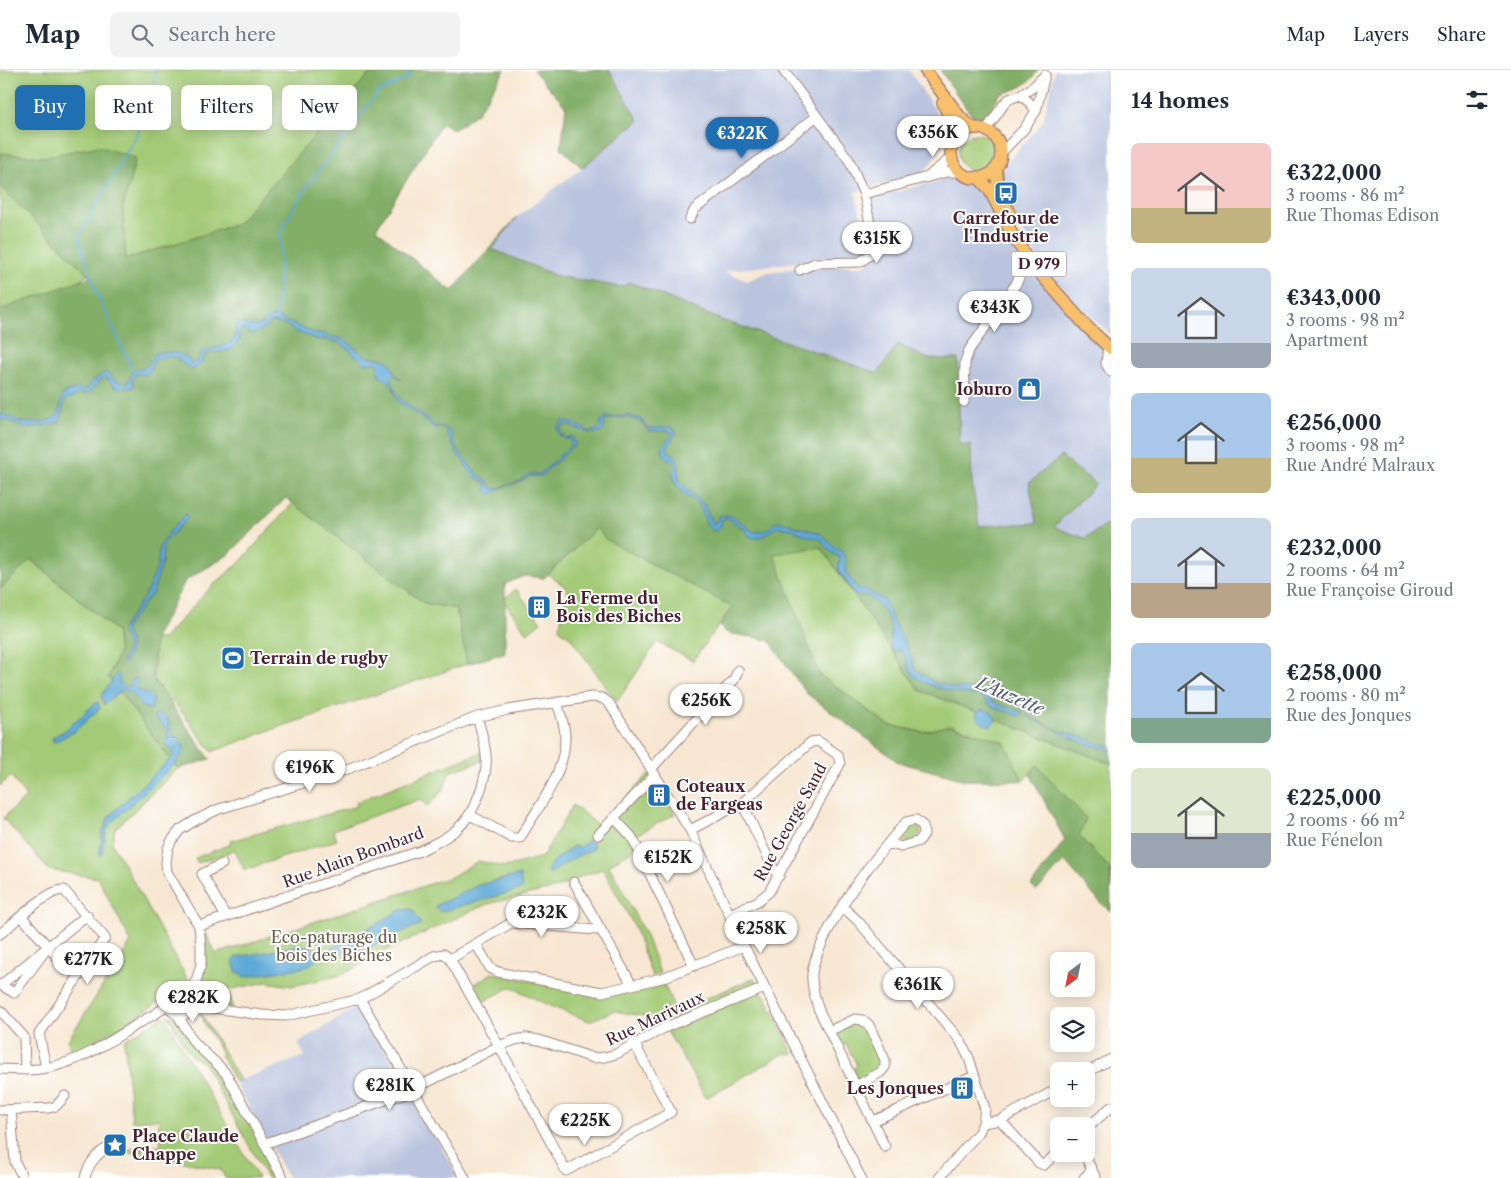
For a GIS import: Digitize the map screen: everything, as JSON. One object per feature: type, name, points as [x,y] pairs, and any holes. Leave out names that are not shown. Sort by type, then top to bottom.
[{"type":"main road","points":[[925,70],[962,118],[973,128]]},
{"type":"main road","points":[[934,83],[958,136]]},
{"type":"main road","points":[[980,128],[986,130],[997,139],[1000,146],[1000,161],[996,168],[991,173],[978,177],[972,177],[960,172],[952,157],[954,142],[967,129],[980,128]]},
{"type":"main road","name":"D 979","points":[[996,168],[998,187],[1023,242],[1051,280],[1109,343]]},
{"type":"main road","name":"D 979","points":[[978,177],[989,189],[1013,236],[1030,262],[1086,326],[1109,343]]},
{"type":"street","points":[[783,70],[850,160],[864,194],[873,240],[871,254],[860,262],[815,263],[800,270]]},
{"type":"street","points":[[986,130],[1009,99],[1021,95],[1032,88],[1046,72]]},
{"type":"street","points":[[1001,153],[1024,129],[1036,111],[1046,72]]},
{"type":"street","points":[[1021,95],[1036,111]]},
{"type":"street","points":[[690,219],[695,208],[817,116]]},
{"type":"street","points":[[928,177],[952,157]]},
{"type":"street","points":[[864,194],[947,172],[960,172]]},
{"type":"street","points":[[964,402],[965,362],[969,350],[1016,284],[1023,269],[1030,262]]},
{"type":"street","points":[[1109,343],[1106,359],[1109,370]]},
{"type":"street","points":[[598,835],[734,680],[738,670]]},
{"type":"street","points":[[187,993],[196,980],[201,964],[201,946],[199,926],[167,872],[168,848],[180,830],[219,809],[345,770],[477,718],[508,710],[557,702],[592,697],[602,698],[609,703],[690,830],[744,946],[861,1178]]},
{"type":"street","points":[[470,815],[512,838],[520,838],[549,790],[563,759],[565,735],[557,702]]},
{"type":"street","name":"Rue Alain Bombard","points":[[199,926],[420,851],[442,840],[458,829],[470,815],[484,781],[486,759],[484,739],[477,718]]},
{"type":"street","name":"Rue George Sand","points":[[690,830],[742,803],[811,742],[818,741],[838,755],[840,764],[769,892],[758,901],[730,914]]},
{"type":"street","points":[[742,803],[773,868],[779,876]]},
{"type":"street","points":[[614,819],[636,845],[694,966]]},
{"type":"street","points":[[885,1147],[818,1008],[813,990],[812,975],[814,960],[830,926],[856,883],[888,843]]},
{"type":"street","points":[[222,864],[202,874],[226,917]]},
{"type":"street","points":[[574,882],[632,985]]},
{"type":"street","points":[[0,934],[46,896],[59,890],[64,890],[105,938],[40,1034],[46,1068]]},
{"type":"street","points":[[842,906],[960,1040],[969,1058],[985,1109],[984,1123],[979,1132],[939,1178]]},
{"type":"street","points":[[48,947],[14,993],[1,985],[87,915]]},
{"type":"street","points":[[22,917],[59,959],[80,975]]},
{"type":"street","points":[[161,1010],[183,1014],[190,1008],[286,1016],[360,999],[434,956],[447,957],[476,944],[511,923],[596,930],[600,928]]},
{"type":"street","points":[[476,944],[490,968],[498,972],[602,992],[662,978],[744,946]]},
{"type":"street","points":[[447,957],[499,1046],[566,1171],[671,1112],[634,1043]]},
{"type":"street","name":"Rue Marivaux","points":[[264,1144],[414,1090],[499,1046],[515,1040],[526,1038],[539,1040],[593,1058],[605,1057],[616,1054],[668,1026],[765,988]]},
{"type":"street","points":[[0,1069],[25,1070],[46,1068],[91,1052],[161,1010],[173,994],[178,991],[187,993],[192,999],[186,1029]]},
{"type":"street","points":[[360,999],[465,1178]]},
{"type":"street","points":[[170,1000],[170,1006],[193,1040],[227,1075],[283,1178]]},
{"type":"street","points":[[0,1010],[24,1037],[25,1070]]},
{"type":"street","points":[[829,1031],[855,1019],[862,1020],[869,1025],[885,1060],[885,1067],[881,1072],[856,1086]]},
{"type":"street","points":[[24,1037],[40,1034]]},
{"type":"street","points":[[1095,1068],[1110,1061]]},
{"type":"street","points":[[874,1121],[974,1076]]},
{"type":"street","points":[[984,1123],[1000,1120],[1050,1093]]},
{"type":"street","points":[[0,1110],[49,1108],[56,1106],[65,1096]]},
{"type":"street","points":[[1095,1121],[1111,1108]]},
{"type":"street","points":[[12,1110],[15,1162],[21,1174]]},
{"type":"street","points":[[1000,1120],[1039,1163],[1044,1165],[1050,1159]]},
{"type":"street","points":[[85,1178],[88,1168],[100,1154],[109,1147],[115,1146]]},
{"type":"street","points":[[1084,1178],[1094,1174],[1088,1162]]},
{"type":"shaded area","points":[[607,70],[909,70],[938,115],[945,142],[924,173],[855,192],[869,247],[861,255],[724,271],[747,281],[768,272],[817,265],[864,266],[876,254],[868,205],[873,197],[931,183],[953,175],[981,186],[1011,239],[1103,348],[1101,361],[1111,376],[1111,522],[1085,538],[1037,523],[979,526],[972,482],[971,445],[960,445],[958,359],[928,359],[899,344],[879,373],[719,319],[630,282],[621,287],[557,276],[492,249],[517,217],[582,168],[639,120]]},
{"type":"shaded area","points":[[1055,70],[1106,70],[1111,76],[1111,334],[1083,311],[1042,265],[1018,224],[1002,177],[1005,165],[1043,121]]},
{"type":"shaded area","points":[[360,1005],[459,1178],[288,1178],[235,1082],[305,1056],[298,1043]]},
{"type":"green space","points":[[0,70],[373,70],[357,88],[357,85],[282,85],[282,130],[320,130],[237,224],[101,267],[0,326]]},
{"type":"green space","points":[[373,70],[505,70],[477,113],[454,130],[442,123],[376,229],[452,291],[517,217],[492,249],[557,276],[621,287],[630,282],[719,319],[878,373],[898,344],[928,359],[958,359],[960,445],[971,445],[972,482],[979,526],[1037,523],[1029,483],[1061,456],[1096,484],[1054,527],[1085,538],[1111,522],[1111,764],[919,690],[821,547],[774,554],[819,674],[888,725],[922,732],[951,725],[1004,742],[1023,781],[965,780],[898,762],[806,693],[769,640],[727,633],[720,626],[732,607],[605,539],[597,528],[544,578],[524,576],[505,584],[505,653],[467,664],[456,609],[424,603],[286,498],[228,555],[185,581],[155,639],[153,679],[210,759],[178,769],[108,677],[119,653],[116,631],[31,559],[0,590],[0,310],[90,277],[0,186],[0,153],[43,157],[98,146],[136,158],[123,207],[126,259],[237,224],[320,130],[357,130],[357,88]]},
{"type":"green space","points":[[533,70],[609,70],[639,120],[582,168],[561,148],[566,107]]},
{"type":"green space","points":[[940,70],[1038,70],[1022,86],[1000,94],[989,112],[979,121],[970,113]]},
{"type":"green space","points":[[977,134],[984,135],[990,140],[995,146],[995,160],[990,166],[984,171],[977,172],[970,171],[964,166],[959,160],[958,153],[959,146],[964,140],[970,135]]},
{"type":"green space","points":[[293,503],[424,603],[456,609],[467,664],[262,733],[212,752],[175,704],[168,700],[153,679],[155,639],[163,639],[210,588],[240,562]]},
{"type":"green space","points":[[597,528],[732,607],[693,661],[657,642],[617,702],[570,637],[559,629],[568,589],[548,574]]},
{"type":"green space","points":[[821,547],[919,690],[1111,764],[1111,890],[1110,869],[1079,836],[1037,765],[1023,781],[1004,742],[951,725],[922,732],[888,725],[819,674],[773,553]]},
{"type":"green space","points":[[30,559],[116,631],[119,653],[108,677],[178,769],[115,829],[112,843],[188,980],[184,984],[168,990],[162,1002],[160,1001],[124,1025],[71,1053],[68,1040],[131,942],[98,878],[49,870],[3,818],[26,797],[11,776],[0,786],[0,590]]},
{"type":"green space","points":[[516,589],[541,622],[527,633],[503,600]]},
{"type":"green space","points":[[482,752],[482,761],[449,772],[441,791],[427,807],[421,799],[333,830],[337,840],[244,870],[235,850],[198,863],[195,858],[231,844],[230,841],[357,806],[356,802]]},
{"type":"green space","points":[[1037,765],[1086,818],[1079,836],[1110,869],[1111,912],[1096,898],[1064,861],[1037,891],[1031,886],[1065,840],[1030,774]]},
{"type":"green space","name":"Eco-paturage du bois des Biches","points":[[650,773],[675,814],[636,835],[633,850],[609,865],[646,936],[660,973],[652,976],[633,924],[603,869],[581,876],[573,882],[556,888],[487,904],[387,950],[342,975],[291,986],[266,982],[228,990],[233,1008],[202,1003],[195,996],[205,963],[204,929],[216,954],[451,877],[478,861],[505,867],[542,857],[573,805],[599,826]]},
{"type":"green space","points":[[913,823],[921,829],[918,836],[912,841],[901,841],[898,838],[908,824]]},
{"type":"green space","points":[[492,973],[584,992],[663,982],[676,1011],[754,978],[758,985],[651,1029],[644,1016],[614,1011],[589,1021],[550,1006],[511,987],[481,1003],[472,986]]},
{"type":"green space","points":[[758,992],[765,995],[794,1055],[785,1053],[706,1098],[667,1031]]},
{"type":"green space","points":[[178,997],[182,997],[186,1003],[182,1009],[178,1009],[174,1005],[174,1001]]},
{"type":"green space","points":[[201,1013],[240,1080],[235,1082]]},
{"type":"green space","points":[[167,1015],[174,1017],[219,1071],[279,1178],[267,1178],[203,1062],[191,1056]]},
{"type":"green space","points":[[164,1016],[258,1178],[225,1178],[221,1170],[139,1152],[130,1154],[129,1149],[161,1146],[158,1119],[132,1121],[124,1040]]},
{"type":"green space","points":[[856,1022],[864,1025],[882,1061],[881,1069],[858,1081],[852,1070],[857,1065],[846,1044],[841,1046],[837,1038],[839,1030]]},
{"type":"water","points":[[274,316],[317,334],[326,334],[330,337],[344,339],[365,356],[384,359],[390,362],[395,374],[403,380],[394,375],[391,378],[396,393],[402,400],[436,426],[444,427],[450,431],[457,449],[477,474],[489,482],[491,488],[495,489],[519,481],[528,474],[540,474],[570,446],[571,440],[559,435],[557,428],[562,421],[573,423],[591,432],[600,428],[601,420],[606,417],[627,415],[641,419],[647,428],[671,427],[676,432],[667,449],[678,459],[678,478],[704,504],[712,523],[715,523],[719,516],[725,515],[734,518],[755,532],[766,530],[777,521],[820,533],[844,553],[845,571],[858,589],[865,589],[885,601],[916,670],[935,683],[985,693],[996,703],[1023,712],[1022,715],[1018,716],[991,706],[981,696],[941,689],[914,676],[908,668],[907,660],[901,650],[893,651],[890,626],[883,610],[875,601],[865,595],[861,597],[855,595],[838,571],[840,557],[829,550],[821,539],[779,527],[764,536],[754,538],[750,537],[745,530],[728,518],[721,520],[722,525],[717,530],[713,531],[710,529],[698,503],[686,496],[674,483],[672,473],[676,468],[673,461],[664,455],[662,449],[672,435],[671,432],[648,431],[641,422],[627,417],[604,421],[604,428],[596,434],[566,424],[561,426],[560,433],[567,438],[572,436],[575,442],[574,446],[542,476],[530,476],[519,482],[503,487],[492,494],[488,493],[486,490],[487,483],[476,478],[467,468],[453,447],[446,430],[435,428],[398,401],[391,384],[379,376],[376,363],[364,363],[341,343],[323,339],[318,340],[294,331],[286,325],[273,322],[252,334],[243,329],[240,330],[240,341],[234,346],[227,351],[207,354],[204,356],[202,363],[192,370],[176,358],[168,356],[155,360],[148,375],[136,374],[132,381],[134,387],[132,388],[118,387],[107,378],[101,379],[89,392],[85,394],[78,393],[74,397],[66,399],[60,422],[27,428],[4,419],[0,420],[0,415],[9,416],[27,423],[51,419],[58,415],[63,394],[79,388],[83,391],[89,387],[91,382],[104,373],[127,384],[134,369],[144,368],[155,353],[171,352],[181,354],[189,359],[192,364],[198,360],[201,352],[223,346],[235,339],[235,326],[238,324],[257,326]]},
{"type":"water","points":[[186,514],[188,518],[165,542],[162,563],[153,592],[125,628],[131,646],[125,663],[122,661],[128,647],[122,632],[123,627],[149,587],[158,565],[159,548],[162,542]]},
{"type":"water","points":[[117,674],[119,675],[119,682],[124,687],[129,686],[134,678],[137,679],[137,690],[148,694],[152,698],[153,705],[151,710],[142,707],[132,693],[123,689],[104,705],[101,696]]},
{"type":"water","points":[[98,701],[100,708],[75,731],[55,742],[52,741],[53,737],[64,731]]},
{"type":"water","points":[[982,709],[990,712],[996,718],[991,726],[982,723],[976,716],[978,711]]},
{"type":"water","points":[[157,713],[168,719],[171,734],[182,742],[184,747],[183,753],[175,764],[110,824],[107,829],[101,856],[99,854],[103,830],[109,816],[173,755],[173,751],[166,744],[168,731],[155,718]]},
{"type":"water","points":[[1027,715],[1056,729],[1108,746],[1111,748],[1111,752],[1107,749],[1080,742]]},
{"type":"water","points":[[589,840],[592,842],[594,849],[577,856],[549,874],[547,871],[551,863],[573,846],[580,847]]},
{"type":"water","points":[[520,875],[522,889],[440,912],[435,906],[478,885]]},
{"type":"water","points":[[412,909],[421,924],[358,953],[331,952],[330,949],[351,936],[381,922],[400,910]]},
{"type":"water","points":[[299,945],[311,946],[317,959],[306,967],[245,977],[236,971],[233,961],[236,957]]},
{"type":"waterway","points":[[134,372],[96,291],[78,237],[139,131],[151,95],[156,70]]},
{"type":"waterway","points":[[275,319],[280,272],[280,232],[306,188],[377,93],[409,77],[408,70]]},
{"type":"place","name":"Carrefour de l'Industrie","points":[[1006,193]]},
{"type":"place","name":"Ioburo","points":[[1029,389]]},
{"type":"place","name":"La Ferme du Bois des Biches","points":[[539,607]]},
{"type":"place","name":"Terrain de rugby","points":[[233,658]]},
{"type":"place","name":"Coteaux de Fargeas","points":[[659,795]]},
{"type":"place","name":"Les Jonques","points":[[962,1088]]},
{"type":"place","name":"Place Claude Chappe","points":[[115,1145]]},
{"type":"water label","name":"L'Auzette","points":[[1010,696]]}]
